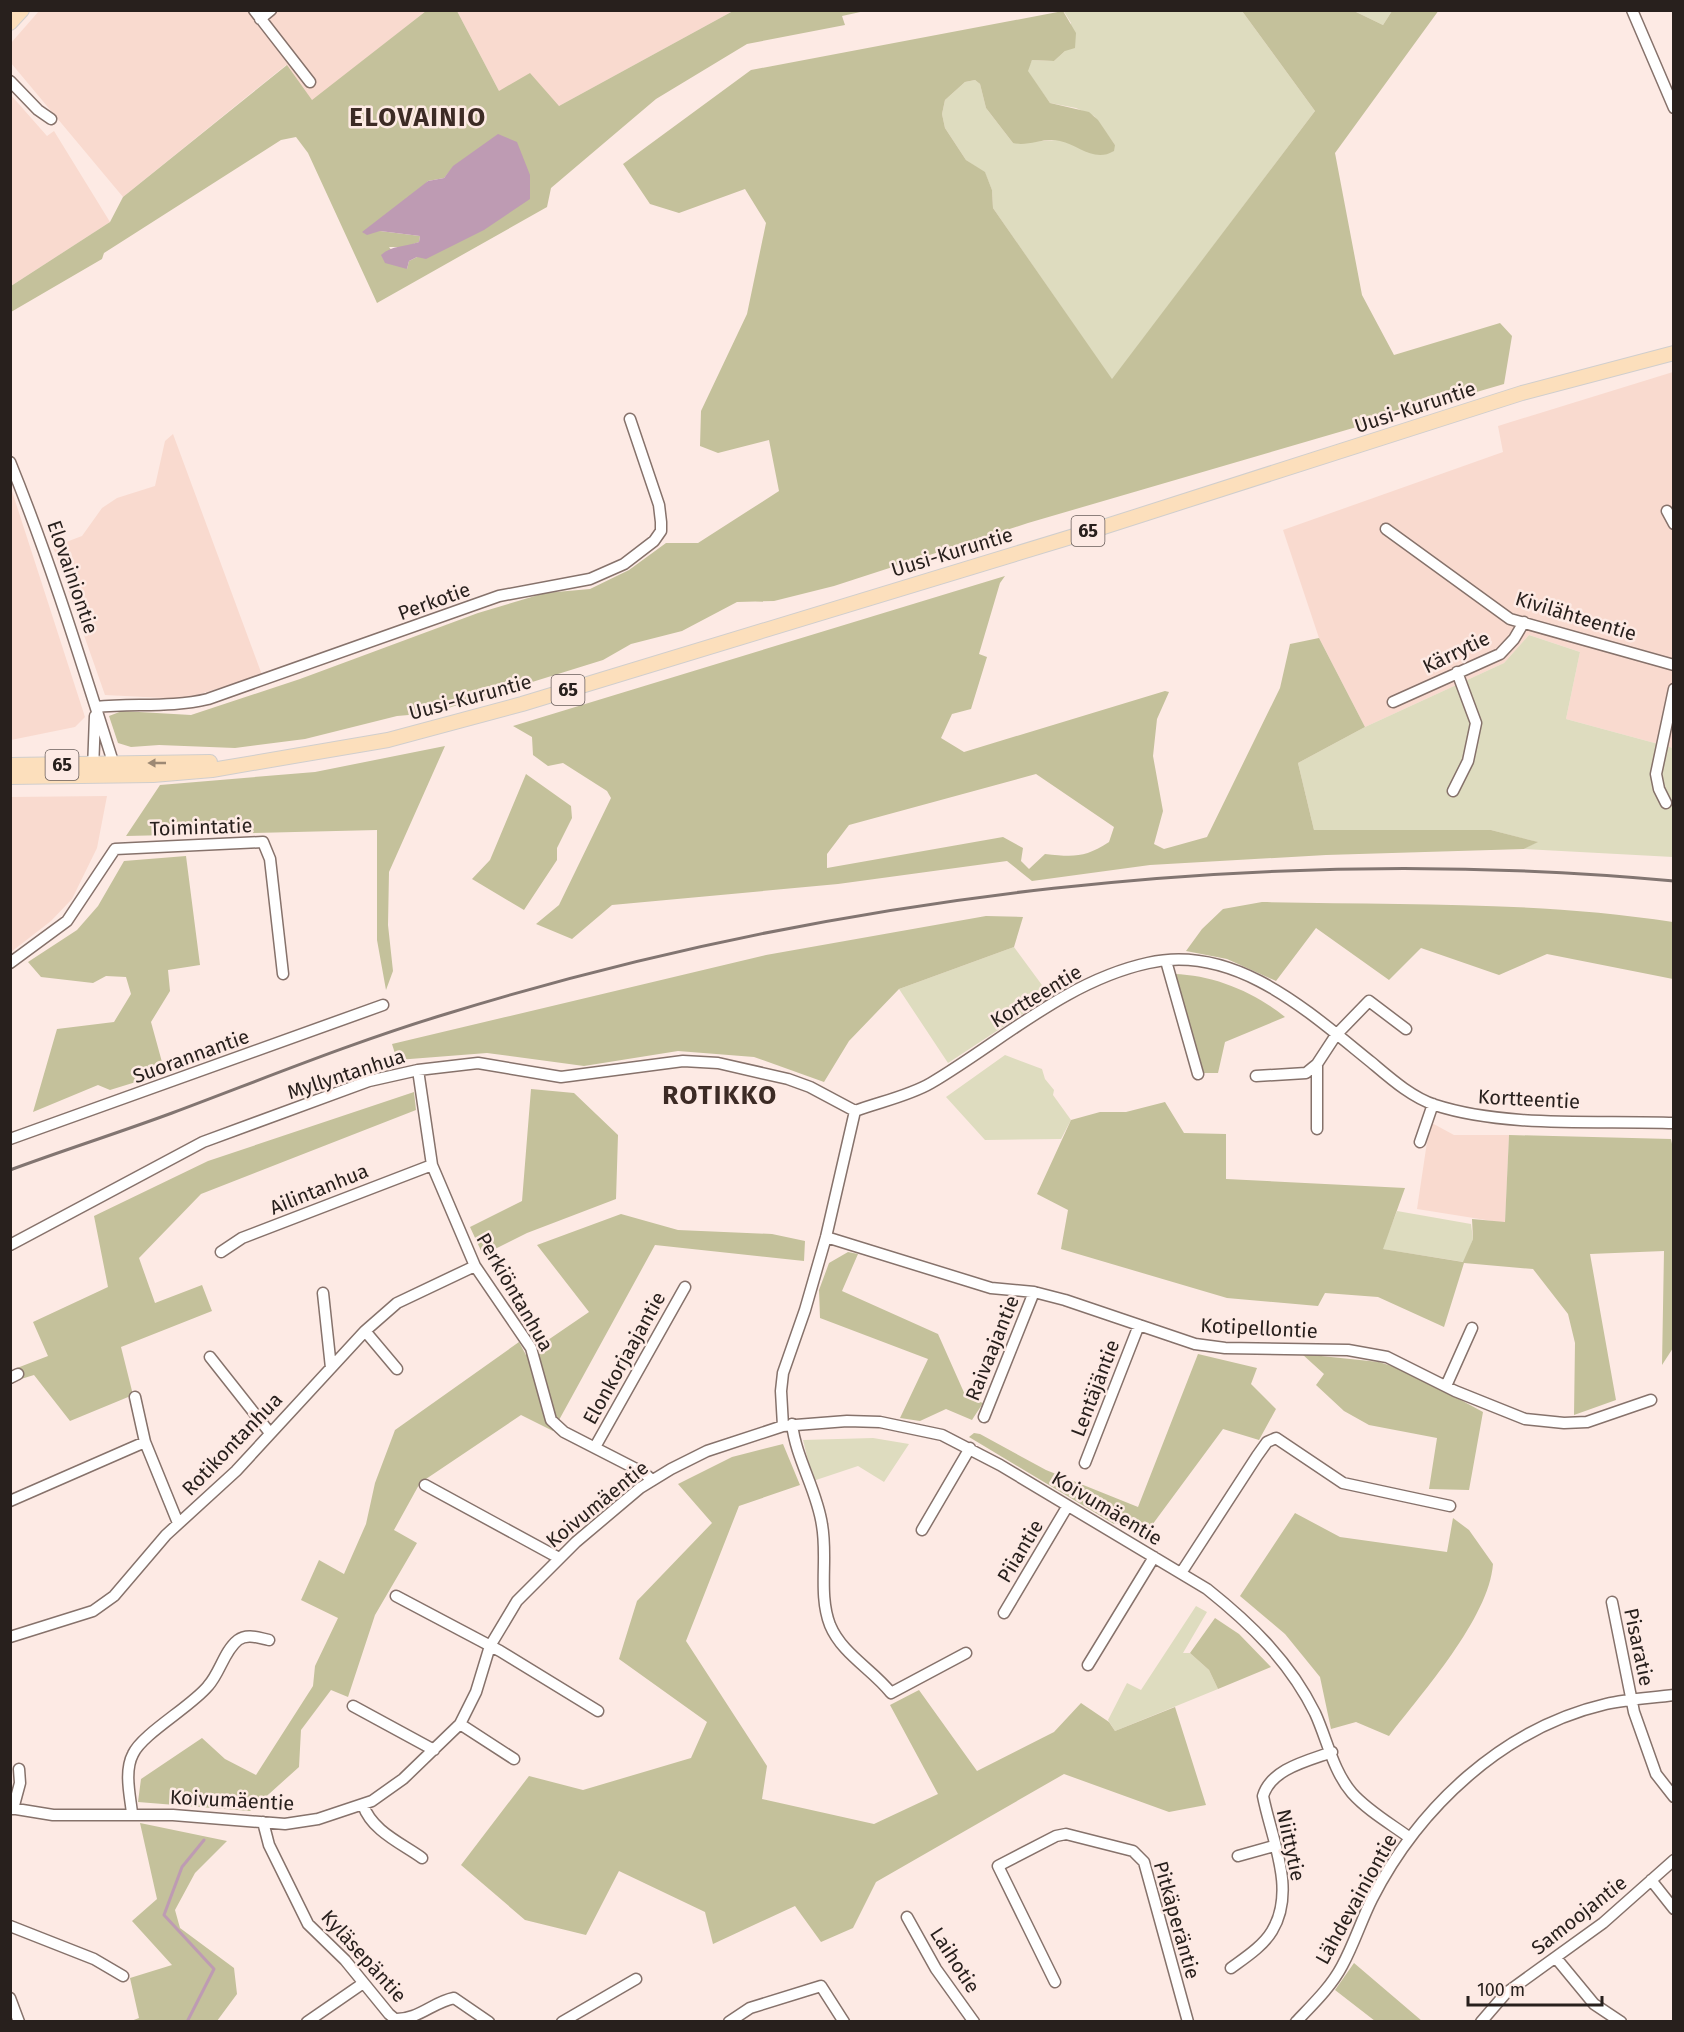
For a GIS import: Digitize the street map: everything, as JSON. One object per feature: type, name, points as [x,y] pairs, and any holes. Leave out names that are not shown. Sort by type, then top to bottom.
[{"type":"main road","points":[[10,23],[22,10]]},
{"type":"main road","name":"Uusi-Kuruntie","points":[[10,777],[112,769],[194,772],[381,741],[522,704],[1094,530],[1522,393],[1674,353]]},
{"type":"main road","name":"Uusi-Kuruntie","points":[[10,765],[92,770]]},
{"type":"street","points":[[272,10],[257,15],[310,82]]},
{"type":"street","points":[[1632,10],[1674,108]]},
{"type":"street","points":[[10,81],[38,110],[51,119]]},
{"type":"street","name":"Perkotie","points":[[96,707],[184,705],[208,699],[499,596],[590,579],[624,564],[654,541],[661,531],[659,505],[630,419]]},
{"type":"street","name":"Elovainiontie","points":[[10,462],[44,551],[96,707],[112,769]]},
{"type":"street","points":[[1667,511],[1674,524]]},
{"type":"street","name":"Kivilähteentie","points":[[1386,529],[1510,619],[1674,665]]},
{"type":"street","name":"Kärrytie","points":[[1394,702],[1500,654],[1514,639],[1524,622]]},
{"type":"street","points":[[1453,791],[1468,761],[1476,723],[1456,672]]},
{"type":"street","points":[[1666,803],[1659,789],[1656,774],[1674,689]]},
{"type":"street","name":"Elovainiontie","points":[[92,770],[96,707]]},
{"type":"street","name":"Toimintatie","points":[[10,963],[67,921],[115,849],[263,842],[270,859],[283,974]]},
{"type":"street","name":"Kortteentie","points":[[855,1111],[928,1085],[1075,989],[1126,968],[1179,959],[1243,973],[1275,988],[1388,1076],[1433,1104],[1474,1115],[1674,1123]]},
{"type":"street","points":[[1166,961],[1198,1074]]},
{"type":"street","points":[[1256,1076],[1306,1073],[1317,1064],[1336,1035],[1368,1001],[1406,1029]]},
{"type":"street","name":"Suorannantie","points":[[10,1139],[383,1005]]},
{"type":"street","name":"Myllyntanhua","points":[[10,1245],[202,1142],[369,1081],[418,1070],[478,1063],[561,1077],[683,1061],[718,1063],[788,1079],[810,1087],[855,1111]]},
{"type":"street","points":[[1317,1064],[1317,1129]]},
{"type":"street","name":"Perkiöntanhua","points":[[418,1070],[432,1165],[475,1266],[531,1348],[551,1420],[564,1432],[644,1473],[651,1480]]},
{"type":"street","points":[[1420,1142],[1433,1104]]},
{"type":"street","points":[[855,1111],[826,1237],[805,1310],[783,1373],[781,1391],[787,1425],[822,1524],[825,1606],[831,1625],[849,1654],[875,1673],[891,1693],[966,1653]]},
{"type":"street","name":"Ailintanhua","points":[[221,1252],[242,1238],[432,1165]]},
{"type":"street","name":"Kotipellontie","points":[[826,1237],[991,1288],[1034,1292],[1195,1344],[1225,1348],[1369,1353],[1418,1370],[1491,1407],[1525,1419],[1564,1423],[1587,1422],[1651,1400]]},
{"type":"street","name":"Rotikontanhua","points":[[10,1637],[93,1611],[120,1589],[178,1523],[236,1471],[365,1331],[397,1303],[475,1266]]},
{"type":"street","name":"Elonkorjaajantie","points":[[595,1447],[685,1287]]},
{"type":"street","name":"Raivaajantie","points":[[984,1417],[1034,1292]]},
{"type":"street","points":[[323,1293],[331,1368]]},
{"type":"street","name":"Lentäjäntie","points":[[1085,1464],[1139,1325]]},
{"type":"street","points":[[1446,1386],[1472,1328]]},
{"type":"street","points":[[365,1331],[397,1369]]},
{"type":"street","points":[[210,1357],[270,1433]]},
{"type":"street","points":[[135,1397],[145,1442],[178,1523]]},
{"type":"street","name":"Koivumäentie","points":[[12,1808],[53,1815],[132,1813],[263,1822],[304,1822],[363,1805],[403,1779],[460,1724],[476,1692],[490,1646],[517,1601],[559,1558],[651,1480],[707,1451],[787,1425],[847,1421],[880,1422],[942,1435],[970,1448],[1181,1573],[1238,1614],[1282,1659],[1313,1710],[1344,1782],[1353,1794],[1410,1838]]},
{"type":"street","points":[[1181,1573],[1257,1456],[1267,1442],[1276,1438],[1343,1483],[1450,1506]]},
{"type":"street","points":[[10,1501],[145,1442]]},
{"type":"street","points":[[922,1530],[970,1448]]},
{"type":"street","points":[[425,1485],[559,1558]]},
{"type":"street","name":"Piiantie","points":[[1004,1613],[1067,1507]]},
{"type":"street","points":[[1088,1665],[1154,1557]]},
{"type":"street","points":[[396,1596],[490,1646],[598,1711]]},
{"type":"street","name":"Pisaratie","points":[[1611,1602],[1632,1700],[1656,1774],[1674,1797]]},
{"type":"street","points":[[132,1813],[128,1778],[133,1753],[207,1688],[220,1671],[230,1648],[240,1638],[248,1636],[269,1640]]},
{"type":"street","name":"Lähdevainiontie","points":[[1296,2022],[1312,2006],[1341,1968],[1372,1900],[1410,1838],[1451,1789],[1533,1732],[1560,1719],[1594,1707],[1674,1695]]},
{"type":"street","points":[[353,1706],[434,1749]]},
{"type":"street","points":[[460,1724],[514,1759]]},
{"type":"street","name":"Niittytie","points":[[1232,1968],[1262,1943],[1273,1930],[1283,1896],[1282,1878],[1263,1796],[1266,1786],[1283,1772],[1332,1752]]},
{"type":"street","points":[[12,1808],[20,1783],[19,1769]]},
{"type":"street","points":[[363,1805],[366,1815],[376,1827],[422,1858]]},
{"type":"street","name":"Kyläsepäntie","points":[[263,1822],[268,1845],[308,1924],[345,1960],[362,1984],[395,2019],[408,2019],[445,2000],[454,1998],[489,2022]]},
{"type":"street","name":"Pitkäperäntie","points":[[1055,1982],[998,1866],[1056,1836],[1066,1834],[1133,1851],[1144,1862],[1188,2022]]},
{"type":"street","points":[[1238,1856],[1274,1846]]},
{"type":"street","name":"Samoojantie","points":[[1481,2022],[1506,1993],[1603,1923],[1674,1860]]},
{"type":"street","points":[[1652,1880],[1674,1909]]},
{"type":"street","name":"Laihotie","points":[[907,1917],[936,1969],[974,2022]]},
{"type":"street","points":[[11,1929],[94,1959],[123,1976]]},
{"type":"street","points":[[1556,1958],[1594,2004],[1621,2022]]},
{"type":"street","points":[[562,2022],[636,1979]]},
{"type":"street","points":[[307,2022],[362,1984]]},
{"type":"street","points":[[729,2022],[750,2008],[821,1986],[844,2022]]},
{"type":"street","points":[[10,1998],[19,2022]]},
{"type":"shaded area","points":[[1063,10],[1242,11],[1315,111],[1112,380],[993,208],[992,190],[985,173],[966,160],[945,128],[942,114],[945,100],[965,82],[975,80],[980,84],[986,108],[1013,143],[1057,140],[1115,145],[1094,116],[1076,108],[1050,103],[1027,71],[1032,60],[1054,61],[1065,51],[1071,23]]},
{"type":"shaded area","points":[[1439,10],[1335,153],[1362,295],[1394,355],[1500,323],[1512,336],[1504,384],[1028,523],[834,586],[774,601],[737,602],[682,631],[631,644],[603,660],[432,713],[397,716],[305,739],[235,748],[159,745],[131,747],[118,743],[109,716],[122,711],[191,715],[300,679],[478,613],[545,593],[590,589],[629,570],[666,543],[698,543],[779,491],[769,440],[718,453],[700,446],[701,411],[747,314],[766,223],[745,189],[679,213],[650,204],[623,164],[751,70],[1063,11],[1076,33],[1075,48],[1065,51],[1054,61],[1032,60],[1028,71],[1050,103],[1089,112],[1098,120],[1115,145],[1114,151],[1100,155],[1093,154],[1054,140],[1024,144],[1013,143],[986,108],[980,84],[975,80],[965,82],[945,100],[942,114],[945,128],[966,160],[985,172],[992,190],[993,208],[1112,379],[1315,111],[1242,11],[1354,11],[1383,25],[1392,11]]},
{"type":"shaded area","points":[[39,11],[426,11],[312,101],[286,65],[123,197],[11,63],[11,43]]},
{"type":"shaded area","points":[[426,11],[457,11],[499,91],[530,73],[559,106],[733,11],[865,11],[842,16],[845,25],[747,44],[656,99],[551,188],[547,207],[377,303],[308,153],[296,137],[281,140],[104,253],[102,259],[11,312],[11,286],[110,222],[123,197],[287,65],[312,100]],"holes":[[[454,166],[417,257],[409,261],[407,269],[389,247],[405,247],[419,242],[420,236],[380,231],[428,181],[444,178]]]},
{"type":"shaded area","points":[[457,11],[733,11],[559,106],[499,91]]},
{"type":"shaded area","points":[[1354,11],[1392,11],[1383,25]]},
{"type":"shaded area","points":[[10,94],[47,136],[54,131],[110,222],[11,286]]},
{"type":"shaded area","points":[[498,134],[517,142],[530,175],[530,199],[484,230],[426,259],[417,257],[409,261],[407,269],[385,263],[381,255],[394,248],[419,242],[420,236],[380,231],[367,235],[362,232],[428,181],[444,178],[453,166]]},
{"type":"shaded area","points":[[1673,372],[1673,748],[1566,719],[1580,652],[1529,635],[1504,663],[1365,727],[1319,638],[1283,530],[1503,452],[1498,426]]},
{"type":"shaded area","points":[[173,434],[262,675],[184,699],[105,695],[53,547],[82,536],[102,508],[117,498],[155,486],[165,441]]},
{"type":"shaded area","points":[[11,488],[85,717],[75,727],[11,740]]},
{"type":"shaded area","points":[[1005,576],[1000,583],[979,654],[987,657],[971,709],[952,714],[941,738],[964,752],[1165,691],[1169,692],[1157,719],[1153,756],[1163,811],[1154,844],[1164,849],[1207,837],[1280,688],[1290,644],[1319,638],[1365,727],[1298,763],[1314,830],[1491,830],[1538,842],[1524,849],[1326,855],[1150,865],[1032,881],[1007,861],[838,884],[612,905],[572,939],[536,924],[559,905],[611,798],[607,791],[563,763],[548,766],[533,755],[532,737],[513,726]],"holes":[[[1036,774],[1114,827],[1109,842],[1093,851],[1064,856],[1045,854],[1029,869],[1021,861],[1023,848],[1003,837],[827,868],[827,854],[849,825]]]},
{"type":"shaded area","points":[[1529,635],[1580,652],[1566,719],[1673,748],[1673,857],[1524,849],[1537,842],[1491,830],[1314,830],[1298,763],[1365,727],[1504,663]]},
{"type":"shaded area","points":[[445,746],[389,872],[388,925],[393,971],[386,990],[377,940],[377,830],[126,836],[160,785],[315,772]]},
{"type":"shaded area","points":[[526,774],[571,806],[572,818],[557,848],[557,860],[524,910],[472,879],[490,860]]},
{"type":"shaded area","points":[[107,796],[97,848],[72,899],[51,921],[11,952],[11,797]]},
{"type":"shaded area","points":[[186,856],[200,965],[168,970],[170,991],[151,1022],[165,1073],[110,1090],[98,1085],[33,1112],[57,1029],[114,1022],[131,994],[126,977],[106,976],[93,983],[41,977],[28,962],[77,930],[98,906],[124,861]]},
{"type":"shaded area","points":[[1262,902],[1519,907],[1622,915],[1673,922],[1673,979],[1547,954],[1499,975],[1421,948],[1389,980],[1316,928],[1276,981],[1227,959],[1186,951],[1202,929],[1223,909]]},
{"type":"shaded area","points":[[986,916],[1023,917],[1014,947],[899,989],[849,1041],[824,1082],[754,1057],[678,1051],[584,1066],[487,1053],[397,1060],[392,1044],[766,955]]},
{"type":"shaded area","points":[[1014,947],[1050,996],[948,1063],[899,989]]},
{"type":"shaded area","points":[[1174,974],[1219,981],[1260,1000],[1285,1017],[1225,1042],[1218,1073],[1203,1073]]},
{"type":"shaded area","points":[[1005,1055],[1042,1069],[1045,1079],[1054,1090],[1053,1095],[1071,1120],[1061,1139],[985,1140],[946,1097]]},
{"type":"shaded area","points":[[531,1089],[574,1093],[618,1135],[616,1199],[527,1233],[483,1255],[470,1227],[522,1201]]},
{"type":"shaded area","points":[[414,1092],[416,1110],[201,1194],[139,1258],[155,1303],[202,1285],[212,1311],[121,1347],[133,1395],[70,1421],[34,1375],[21,1379],[17,1368],[48,1356],[33,1322],[108,1287],[94,1216],[208,1161]]},
{"type":"shaded area","points":[[1165,1102],[1184,1133],[1226,1134],[1226,1179],[1405,1188],[1383,1249],[1463,1262],[1473,1239],[1472,1219],[1505,1222],[1509,1135],[1671,1139],[1674,1154],[1673,1348],[1662,1365],[1664,1251],[1590,1254],[1616,1400],[1574,1415],[1575,1343],[1568,1314],[1533,1269],[1464,1263],[1444,1327],[1378,1297],[1325,1293],[1318,1306],[1227,1298],[1061,1249],[1068,1210],[1037,1194],[1071,1120],[1100,1112],[1126,1112]]},
{"type":"shaded area","points":[[1430,1122],[1454,1135],[1509,1135],[1505,1223],[1417,1209]]},
{"type":"shaded area","points":[[1397,1211],[1471,1224],[1473,1239],[1464,1262],[1382,1249]]},
{"type":"shaded area","points":[[621,1214],[678,1230],[772,1234],[805,1241],[804,1261],[655,1245],[553,1431],[521,1415],[420,1483],[394,1530],[417,1543],[375,1615],[348,1697],[331,1690],[301,1730],[299,1767],[250,1811],[138,1802],[141,1779],[202,1738],[225,1759],[256,1775],[313,1686],[315,1666],[338,1618],[301,1600],[319,1560],[344,1574],[366,1524],[375,1483],[395,1430],[519,1342],[526,1355],[589,1312],[537,1245]]},
{"type":"shaded area","points":[[848,1252],[858,1254],[842,1291],[938,1334],[966,1397],[983,1403],[972,1420],[946,1409],[920,1421],[900,1418],[928,1359],[820,1318],[819,1290],[829,1263]]},
{"type":"shaded area","points":[[1198,1354],[1257,1368],[1251,1384],[1276,1409],[1259,1440],[1223,1429],[1141,1540],[1139,1534],[1123,1524],[1114,1524],[969,1437],[974,1433],[980,1434],[1046,1470],[1138,1507]]},
{"type":"shaded area","points":[[1302,1354],[1379,1362],[1407,1371],[1483,1412],[1469,1490],[1429,1489],[1437,1438],[1369,1425],[1344,1411],[1316,1385],[1324,1374]]},
{"type":"shaded area","points":[[873,1438],[909,1444],[884,1482],[858,1466],[813,1481],[803,1440]]},
{"type":"shaded area","points":[[783,1444],[800,1485],[739,1506],[686,1641],[767,1766],[762,1799],[874,1824],[938,1794],[890,1705],[919,1690],[977,1771],[1054,1732],[1081,1703],[1109,1722],[1115,1731],[1175,1707],[1206,1805],[1169,1812],[1064,1774],[876,1882],[853,1928],[821,1942],[795,1906],[713,1944],[705,1912],[619,1871],[586,1935],[525,1920],[461,1865],[529,1776],[583,1790],[691,1758],[707,1722],[619,1659],[637,1601],[712,1523],[678,1484],[732,1457]]},
{"type":"shaded area","points":[[1295,1513],[1340,1537],[1447,1552],[1453,1518],[1469,1530],[1493,1564],[1489,1585],[1480,1608],[1467,1631],[1389,1736],[1356,1722],[1331,1729],[1320,1677],[1285,1634],[1240,1596]]},
{"type":"shaded area","points":[[1196,1606],[1207,1612],[1183,1653],[1190,1653],[1209,1670],[1218,1689],[1115,1731],[1108,1720],[1127,1683],[1141,1690]]},
{"type":"shaded area","points":[[1215,1618],[1239,1634],[1271,1667],[1218,1689],[1209,1670],[1190,1653]]},
{"type":"shaded area","points":[[140,1823],[227,1841],[195,1873],[175,1910],[180,1928],[234,1968],[237,1994],[217,2021],[131,2021],[139,2018],[130,1978],[172,1965],[132,1921],[157,1899]]},
{"type":"shaded area","points":[[1354,1963],[1422,2021],[1375,2021],[1335,1990]]},
{"type":"waterway","points":[[187,2022],[214,1969],[164,1915],[182,1867],[204,1840]]},
{"type":"railway","points":[[10,1170],[172,1113],[342,1049],[446,1014],[594,972],[745,937],[898,909],[1054,888],[1210,875],[1366,869],[1521,871],[1674,881]]},
{"type":"district","name":"ELOVAINIO","points":[[418,117]]},
{"type":"district","name":"ROTIKKO","points":[[720,1095]]}]
